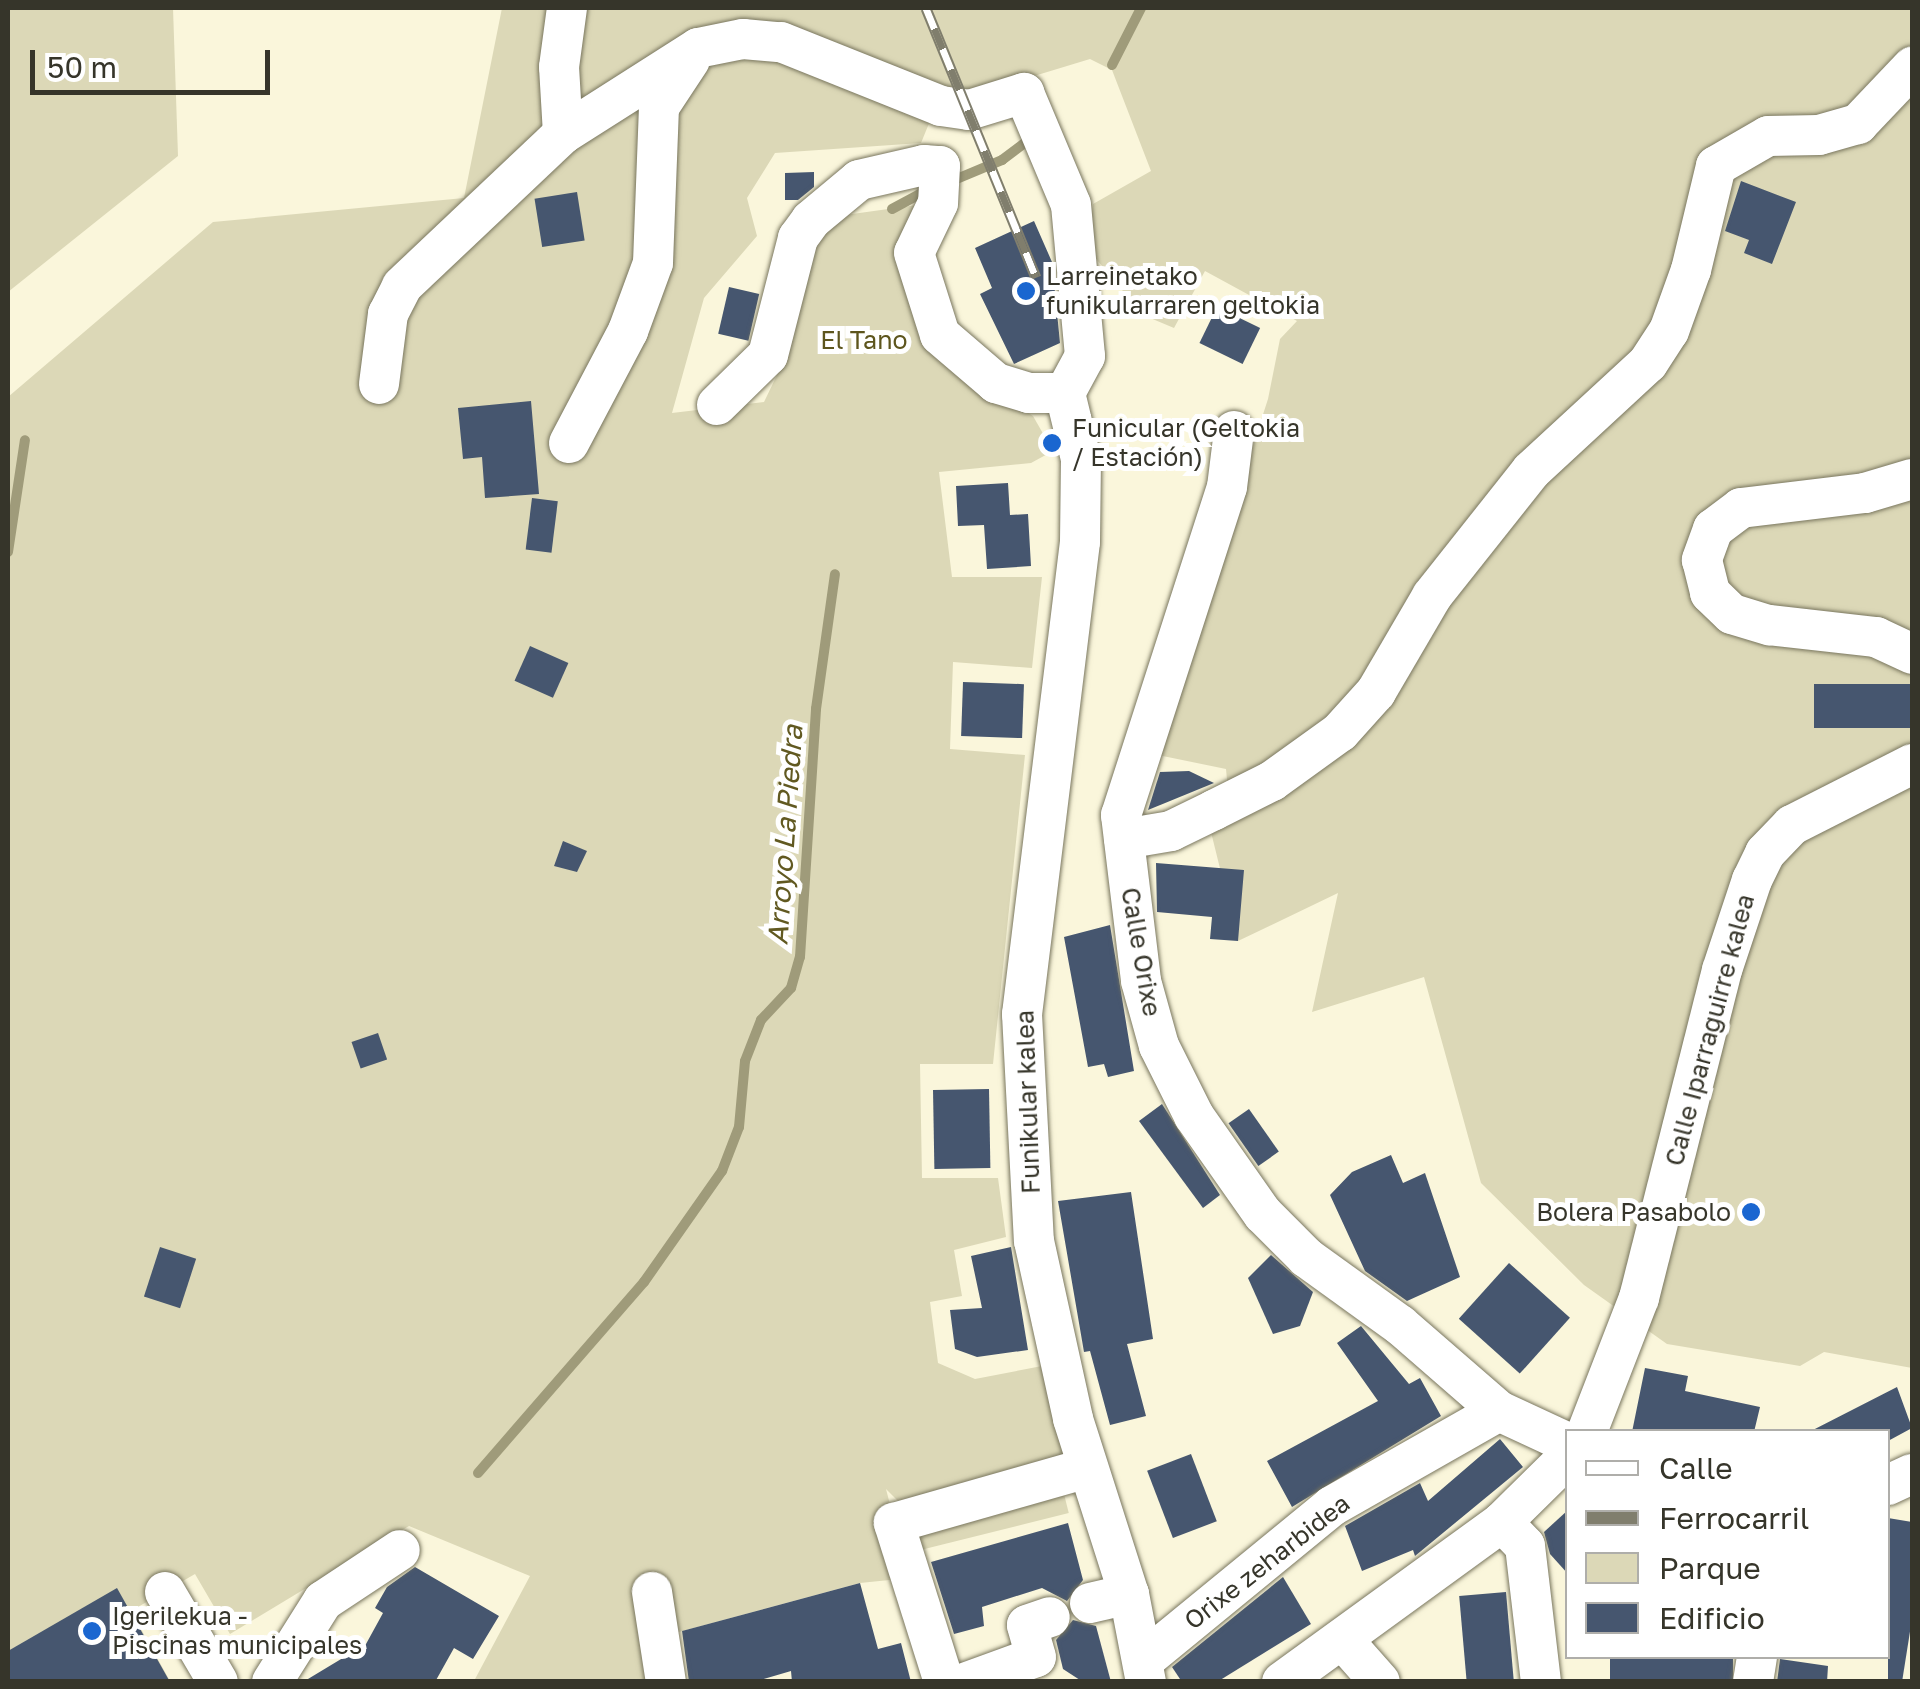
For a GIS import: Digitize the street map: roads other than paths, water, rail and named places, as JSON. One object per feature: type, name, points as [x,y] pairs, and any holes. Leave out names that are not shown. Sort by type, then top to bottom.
[{"type":"street","points":[[563,134],[560,67],[567,8]]},
{"type":"street","points":[[379,384],[388,314],[402,286],[563,134],[698,48],[743,39],[781,42],[941,106],[969,110],[1024,93],[1071,204],[1084,356],[1065,392],[1029,393],[996,383],[940,335],[914,253],[939,185],[905,166],[858,180],[811,220],[798,238],[768,355],[717,405]]},
{"type":"street","points":[[569,443],[628,331],[653,263],[660,107],[698,48]]},
{"type":"street","points":[[1124,839],[1171,830],[1214,810],[1272,780],[1340,732],[1376,692],[1432,596],[1530,471],[1648,363],[1670,331],[1716,166],[1768,136],[1819,134],[1858,124],[1912,67]]},
{"type":"street","name":"Funikular kalea","points":[[1065,392],[1081,460],[1080,542],[1022,1014],[1034,1241],[1087,1468],[1129,1594],[1145,1671]]},
{"type":"street","name":"Calle Orixe","points":[[1234,431],[1227,487],[1121,815],[1140,980],[1159,1046],[1194,1116],[1264,1214],[1306,1258],[1400,1325],[1499,1411],[1565,1442]]},
{"type":"street","points":[[1912,479],[1865,492],[1740,508],[1705,542],[1704,577],[1732,614],[1769,626],[1876,637],[1912,654]]},
{"type":"street","name":"Calle Iparraguirre kalea","points":[[1588,1429],[1640,1298],[1722,970],[1758,867],[1792,826],[1912,764]]},
{"type":"street","name":"Orixe zeharbidea","points":[[1145,1671],[1332,1506],[1499,1411]]},
{"type":"street","points":[[1282,1682],[1502,1522],[1565,1460]]},
{"type":"street","points":[[944,1682],[894,1523],[1087,1468]]},
{"type":"street","points":[[1502,1522],[1524,1546],[1548,1595],[1542,1682]]},
{"type":"street","points":[[272,1682],[323,1601],[400,1550]]},
{"type":"street","points":[[165,1592],[218,1682]]},
{"type":"street","points":[[652,1592],[666,1682]]},
{"type":"street","points":[[1090,1603],[1129,1594]]},
{"type":"street","points":[[967,1682],[1036,1656],[1027,1625],[1050,1617]]},
{"type":"street","points":[[1342,1639],[1380,1682]]},
{"type":"waterway","name":"Arroyo La Piedra","points":[[1112,65],[1141,8]]},
{"type":"waterway","name":"Arroyo La Piedra","points":[[947,183],[1002,160],[1029,140]]},
{"type":"waterway","name":"Arroyo La Piedra","points":[[892,209],[931,188]]},
{"type":"waterway","points":[[8,552],[25,440]]},
{"type":"waterway","name":"Arroyo La Piedra","points":[[478,1473],[644,1282],[722,1171],[739,1127],[745,1061],[761,1020],[791,988],[800,957],[816,709],[835,574]]},
{"type":"railway","points":[[926,8],[1036,277]]},
{"type":"place","name":"Larreinetako funikularraren geltokia","points":[[1026,291]]},
{"type":"place","name":"Funicular (Geltokia / Estación)","points":[[1052,443]]},
{"type":"place","name":"Bolera Pasabolo","points":[[1751,1212]]},
{"type":"place","name":"Igerilekua - Piscinas municipales","points":[[92,1631]]},
{"type":"park label","name":"El Tano","points":[[864,340]]}]
